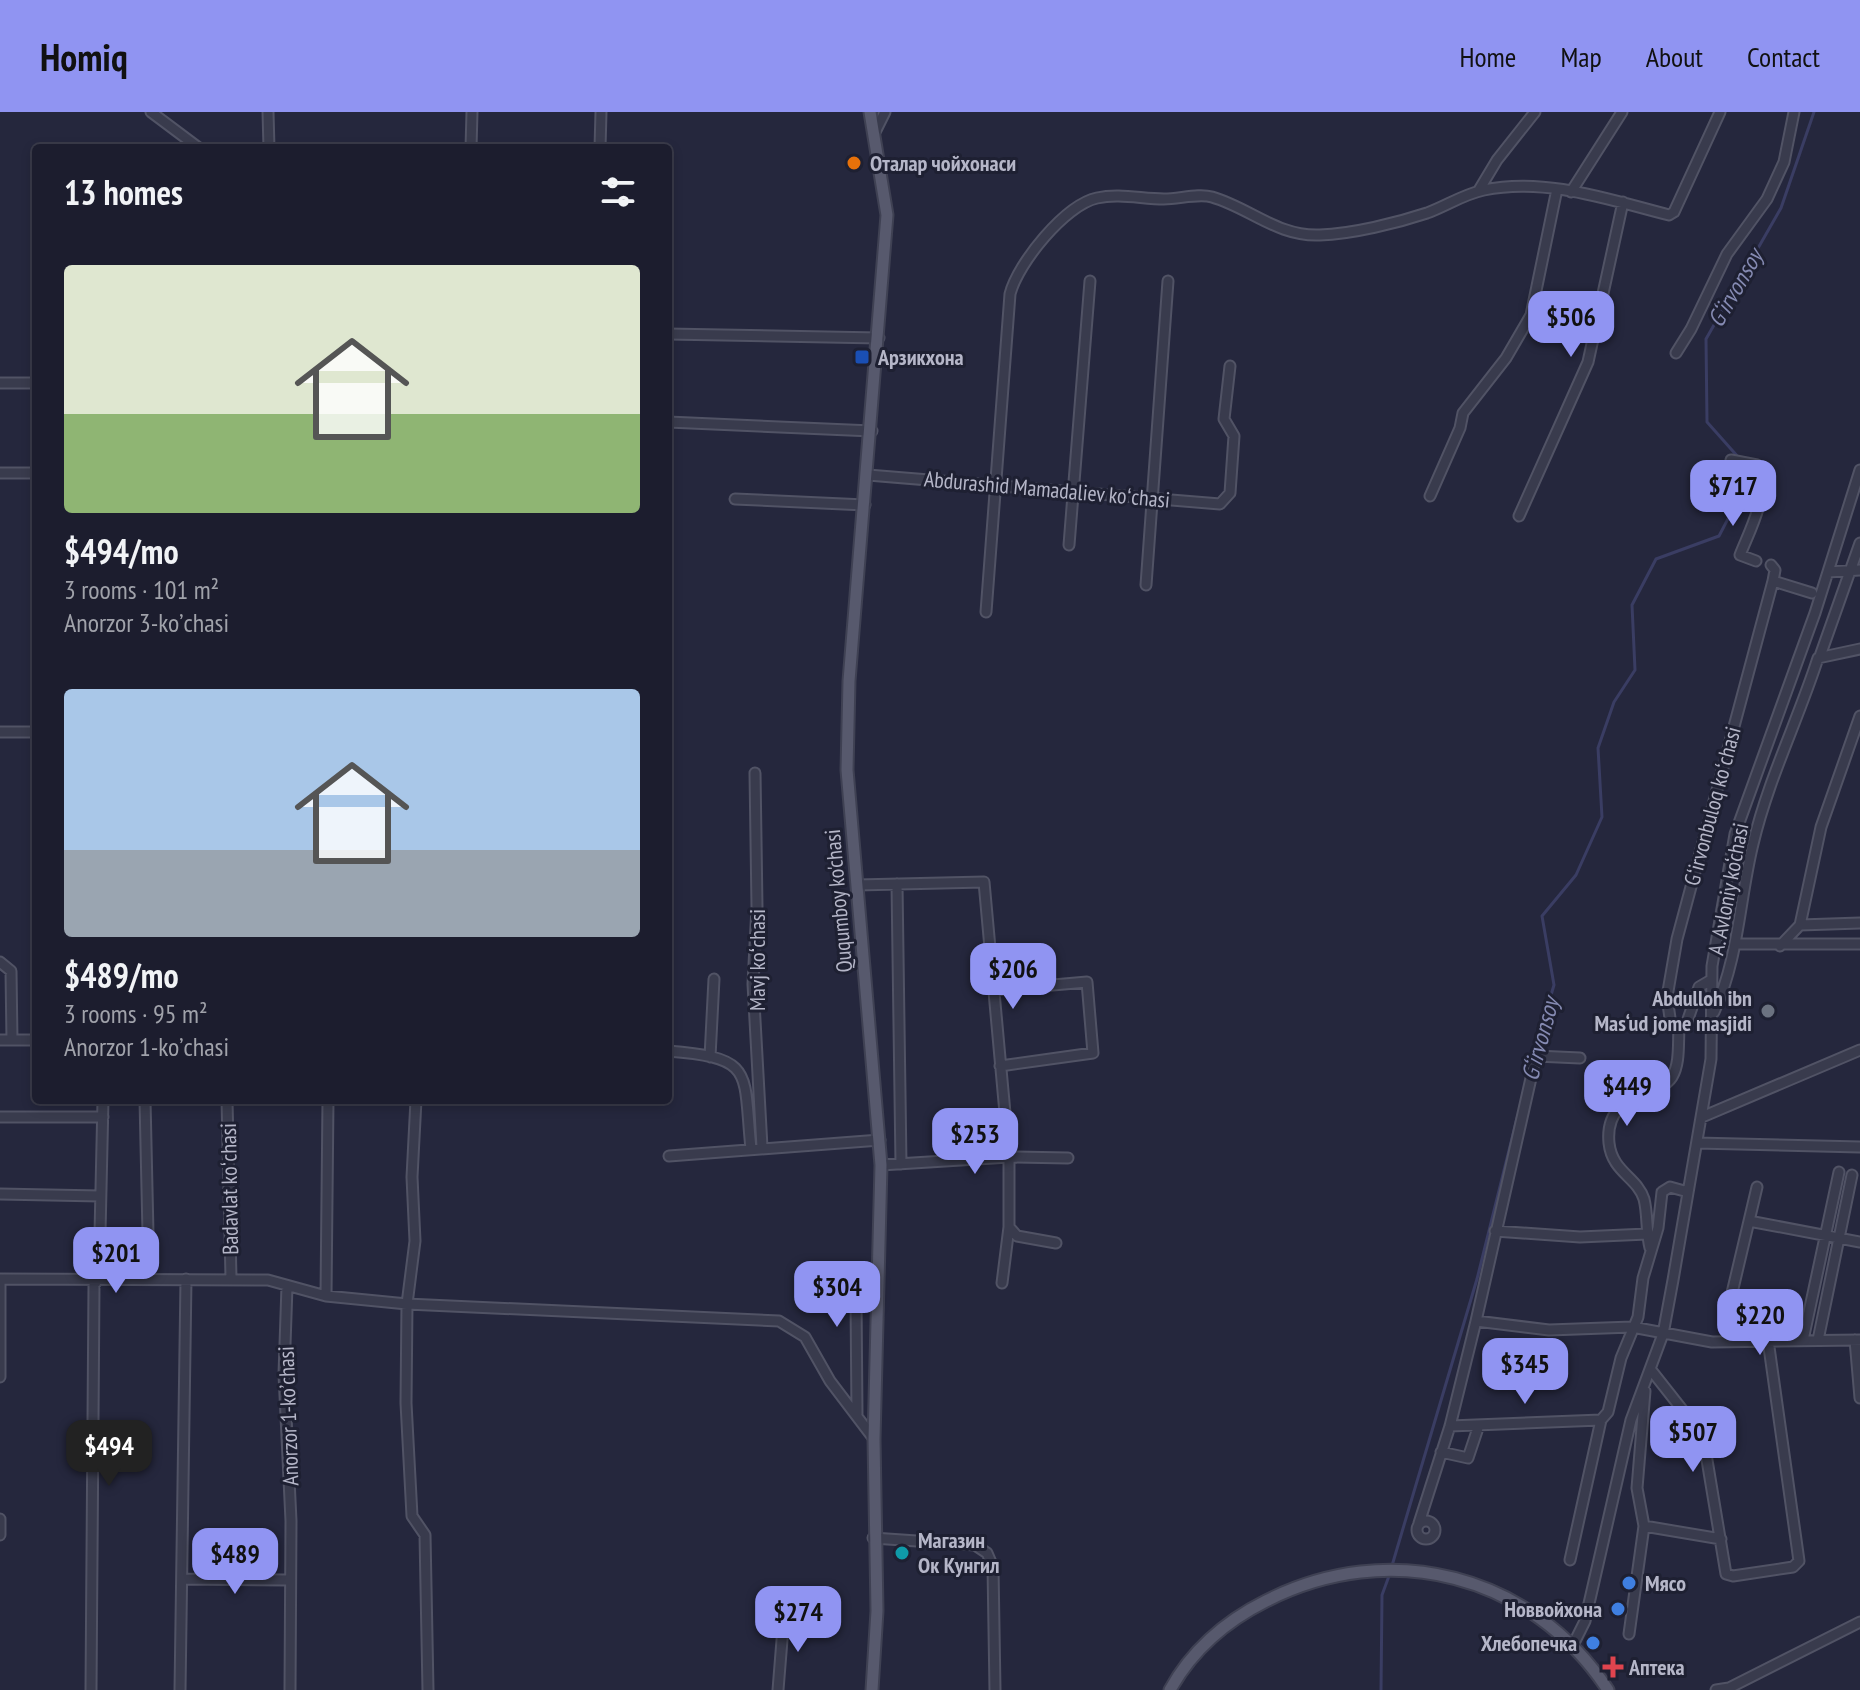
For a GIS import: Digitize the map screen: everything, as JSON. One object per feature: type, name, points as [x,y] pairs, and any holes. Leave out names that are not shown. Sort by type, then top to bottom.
[{"type":"main road","name":"Ququmboy ko'chasi","points":[[870,112],[887,215],[872,431],[849,681],[847,770],[881,1165],[873,1538],[877,1611],[872,1690]]},
{"type":"main road","points":[[1170,1690],[1199,1649],[1245,1612],[1297,1587],[1352,1570],[1436,1573],[1510,1600],[1573,1645],[1608,1690]]},
{"type":"street","points":[[151,112],[194,144]]},
{"type":"street","points":[[268,112],[269,144]]},
{"type":"street","points":[[471,144],[472,112]]},
{"type":"street","points":[[600,144],[601,112]]},
{"type":"street","points":[[875,132],[885,112]]},
{"type":"street","points":[[1479,190],[1497,160],[1535,112]]},
{"type":"street","points":[[1571,192],[1622,112]]},
{"type":"street","points":[[986,612],[1010,294],[1015,276],[1037,246],[1092,199],[1206,196],[1304,236],[1352,231],[1425,213],[1479,190],[1526,186],[1557,189],[1672,214],[1720,112]]},
{"type":"street","points":[[1676,353],[1727,254],[1767,199],[1784,162],[1794,112]]},
{"type":"street","points":[[1430,496],[1460,428],[1463,413],[1506,358],[1531,315],[1557,189]]},
{"type":"street","points":[[1519,516],[1588,362],[1623,202]]},
{"type":"street","points":[[1069,545],[1090,281]]},
{"type":"street","points":[[1146,585],[1168,281]]},
{"type":"street","points":[[672,334],[879,338]]},
{"type":"street","name":"Abdurashid Mamadaliev koʻchasi","points":[[868,475],[1220,504],[1230,493],[1234,436],[1224,419],[1230,366]]},
{"type":"street","points":[[0,383],[32,383]]},
{"type":"street","points":[[672,422],[872,431]]},
{"type":"street","points":[[1731,460],[1757,465],[1760,472],[1760,500],[1740,555],[1756,561]]},
{"type":"street","name":"A. Avloniy ko‘chasi","points":[[1573,1645],[1585,1621],[1631,1420],[1663,1334],[1711,1059],[1711,980],[1735,834],[1828,572],[1860,470]]},
{"type":"street","points":[[0,473],[32,473]]},
{"type":"street","points":[[735,499],[865,505]]},
{"type":"street","points":[[1712,1015],[1727,981],[1736,944],[1743,884],[1758,822],[1860,543]]},
{"type":"street","name":"Gʻirvonbuloq koʻchasi","points":[[1679,1029],[1670,1022],[1667,997],[1677,939],[1773,581],[1775,570],[1771,565]]},
{"type":"street","points":[[1828,572],[1860,570]]},
{"type":"street","points":[[1773,581],[1812,593]]},
{"type":"street","points":[[1820,656],[1860,649]]},
{"type":"street","points":[[1780,946],[1800,925],[1821,827],[1860,716]]},
{"type":"street","points":[[0,732],[32,732]]},
{"type":"street","name":"Mavj koʻchasi","points":[[755,773],[757,907],[753,984],[762,1147]]},
{"type":"street","points":[[857,885],[984,882],[1009,1157],[1009,1227],[1002,1283]]},
{"type":"street","points":[[897,884],[901,1164]]},
{"type":"street","points":[[1800,925],[1860,923]]},
{"type":"street","points":[[1736,944],[1860,944]]},
{"type":"street","points":[[0,962],[11,971],[12,1040]]},
{"type":"street","name":"Mavj koʻchasi","points":[[710,1057],[714,979]]},
{"type":"street","name":"Gʻirvonbuloq koʻchasi","points":[[1679,1029],[1686,1025],[1693,1012],[1699,987],[1711,980]]},
{"type":"street","points":[[995,990],[1084,981],[1091,1019],[1092,1055],[1000,1066]]},
{"type":"street","name":"Gʻirvonbuloq koʻchasi","points":[[1651,1251],[1643,1198],[1613,1158],[1611,1125],[1626,1103],[1663,1085],[1672,1076],[1679,1029]]},
{"type":"street","points":[[0,1040],[32,1040]]},
{"type":"street","points":[[1702,1117],[1860,1050]]},
{"type":"street","points":[[672,1052],[727,1060],[742,1074],[751,1149]]},
{"type":"street","points":[[1419,1523],[1450,1426],[1536,1056],[1580,1058]]},
{"type":"street","points":[[91,1690],[94,1285],[99,1278],[103,1104]]},
{"type":"street","points":[[145,1104],[149,1278]]},
{"type":"street","name":"Badavlat koʻchasi","points":[[227,1104],[231,1278]]},
{"type":"street","points":[[326,1296],[328,1104]]},
{"type":"street","points":[[416,1104],[412,1177],[415,1241],[407,1304],[406,1403],[412,1516],[425,1535],[428,1690]]},
{"type":"street","points":[[0,1117],[103,1117]]},
{"type":"street","points":[[669,1156],[880,1140]]},
{"type":"street","points":[[1697,1143],[1860,1147]]},
{"type":"street","points":[[881,1165],[1009,1157],[1068,1158]]},
{"type":"street","points":[[1803,1340],[1839,1172]]},
{"type":"street","points":[[1818,1340],[1852,1175]]},
{"type":"street","name":"Gʻirvonbuloq koʻchasi","points":[[1570,1560],[1601,1420],[1608,1412],[1640,1308],[1663,1190],[1670,1187],[1688,1192]]},
{"type":"street","points":[[1727,1314],[1757,1187]]},
{"type":"street","points":[[0,1194],[100,1196]]},
{"type":"street","points":[[1749,1221],[1860,1242]]},
{"type":"street","points":[[1009,1227],[1017,1236],[1056,1243]]},
{"type":"street","points":[[1495,1231],[1580,1237],[1647,1234]]},
{"type":"street","points":[[0,1377],[0,1279],[268,1280],[326,1296],[407,1304],[779,1321],[805,1337],[830,1381],[874,1439]]},
{"type":"street","points":[[180,1690],[186,1279]]},
{"type":"street","name":"Аnorzor 1-koʼchasi","points":[[287,1286],[284,1374],[291,1521],[288,1580],[290,1690]]},
{"type":"street","points":[[857,1414],[849,1327],[856,1299],[862,1290],[878,1288]]},
{"type":"street","points":[[1476,1321],[1549,1330],[1632,1327],[1712,1342],[1858,1340],[1860,1398]]},
{"type":"street","points":[[1651,1370],[1703,1436],[1726,1574],[1733,1576],[1793,1567],[1799,1561],[1768,1340]]},
{"type":"street","points":[[1629,1634],[1644,1526],[1637,1488],[1646,1384]]},
{"type":"street","points":[[1450,1426],[1601,1420]]},
{"type":"street","points":[[1441,1452],[1468,1458],[1479,1425]]},
{"type":"street","points":[[0,1519],[0,1535]]},
{"type":"street","points":[[1644,1526],[1721,1539]]},
{"type":"street","points":[[873,1538],[975,1545],[987,1553],[993,1567],[995,1690]]},
{"type":"street","points":[[182,1579],[288,1580]]},
{"type":"street","points":[[778,1690],[784,1615]]},
{"type":"street","points":[[1716,1690],[1729,1688],[1860,1622]]},
{"type":"waterway","name":"G‘irvonsoy","points":[[1739,458],[1707,422],[1706,339],[1781,208],[1814,112]]},
{"type":"waterway","name":"G‘irvonsoy","points":[[1534,1053],[1554,985],[1542,916],[1576,875],[1602,817],[1598,748],[1614,702],[1635,670],[1632,605],[1656,559],[1719,536],[1752,473],[1747,467]]},
{"type":"waterway","name":"G‘irvonsoy","points":[[1391,1569],[1477,1279],[1517,1118]]},
{"type":"waterway","name":"G‘irvonsoy","points":[[1381,1690],[1382,1595],[1389,1576]]},
{"type":"place","name":"Оталар чойхонаси","points":[[854,163]]},
{"type":"place","name":"Арзикхона","points":[[862,357]]},
{"type":"place","name":"Abdulloh ibn Mas‘ud jome masjidi","points":[[1768,1011]]},
{"type":"place","name":"Магазин Ок Кунгил","points":[[902,1553]]},
{"type":"place","name":"Мясо","points":[[1629,1583]]},
{"type":"place","name":"Новвойхона","points":[[1618,1609]]},
{"type":"place","name":"Хлебопечка","points":[[1593,1643]]},
{"type":"place","name":"Аптека","points":[[1613,1667]]}]
